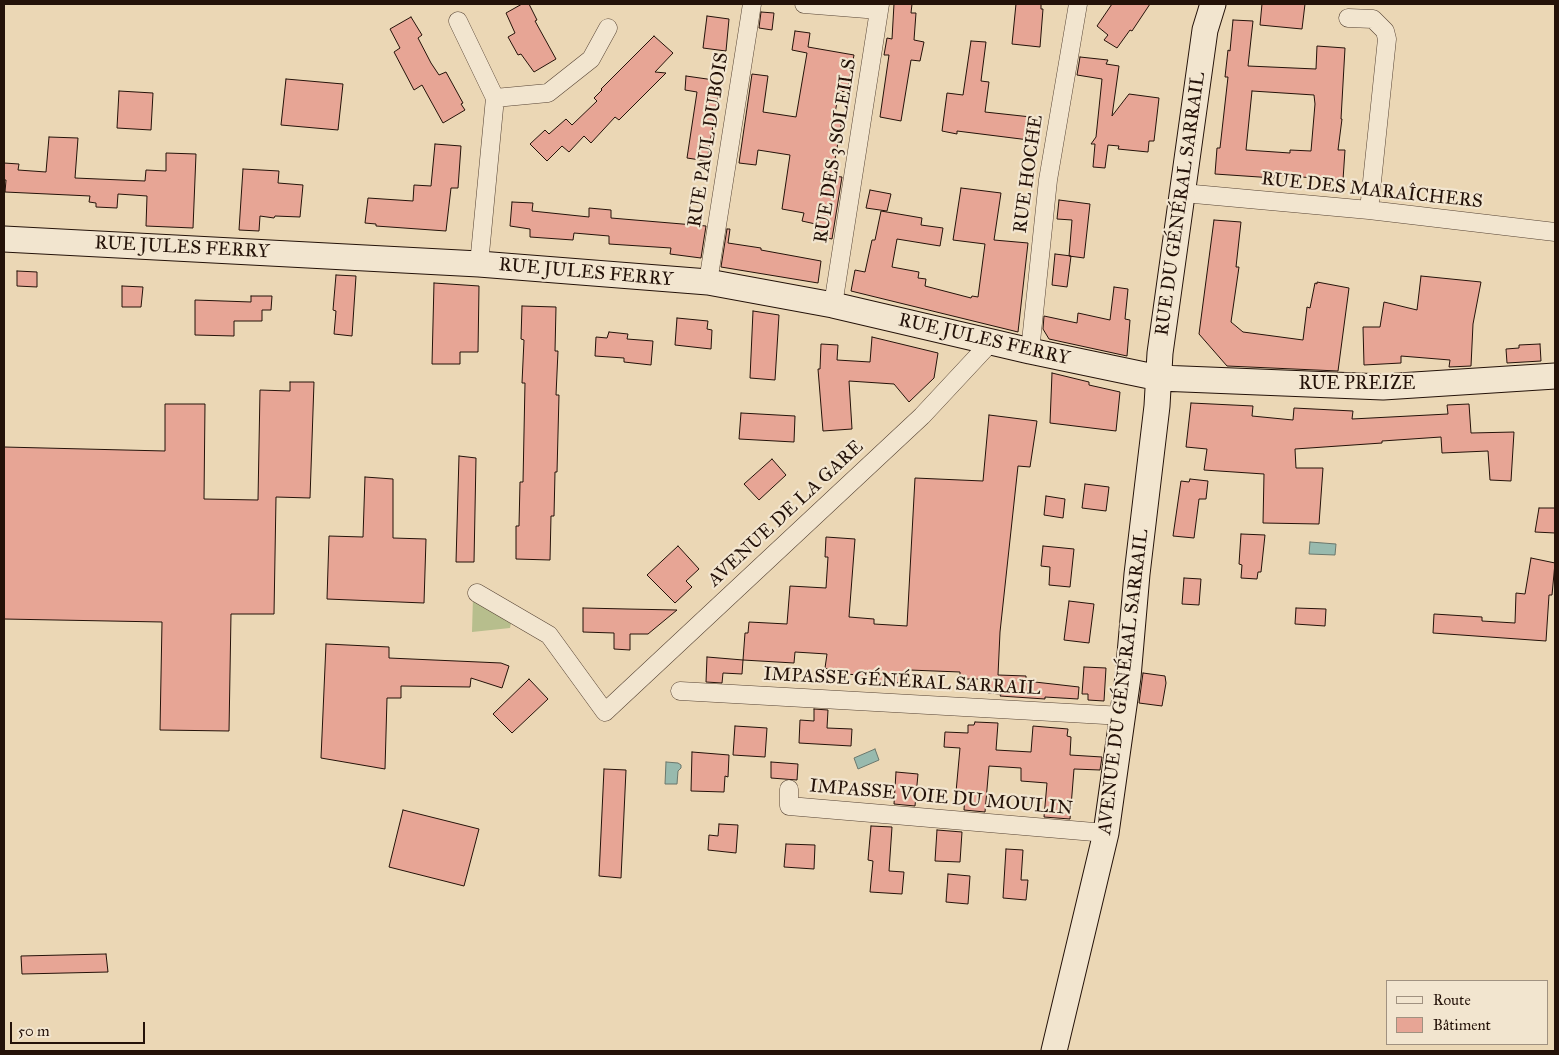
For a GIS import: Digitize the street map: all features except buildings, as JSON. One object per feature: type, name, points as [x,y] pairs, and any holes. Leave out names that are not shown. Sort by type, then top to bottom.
[{"type":"street","name":"RUE PAUL DUBOIS","points":[[708,282],[752,4]]},
{"type":"street","points":[[804,4],[879,7]]},
{"type":"street","name":"RUE HOCHE","points":[[1030,351],[1048,180],[1078,4]]},
{"type":"street","name":"RUE DU GÉNÉRAL SARRAIL","points":[[1200,4],[1205,30]]},
{"type":"street","name":"RUE DU GÉNÉRAL SARRAIL","points":[[1159,378],[1160,354],[1205,30],[1213,4]]},
{"type":"street","name":"RUE DES 3 SOLEILS","points":[[832,305],[879,7]]},
{"type":"street","points":[[1348,18],[1373,19],[1385,31],[1387,40],[1369,210]]},
{"type":"street","points":[[458,21],[495,98],[479,264]]},
{"type":"street","points":[[495,98],[548,93],[591,60],[608,28]]},
{"type":"street","name":"RUE DES MARAÎCHERS","points":[[1183,193],[1369,210],[1555,232]]},
{"type":"street","name":"RUE JULES FERRY","points":[[4,239],[479,264],[708,282],[832,305],[1030,351],[1159,378]]},
{"type":"street","name":"AVENUE DE LA GARE","points":[[477,593],[548,635],[605,712],[922,416],[991,342]]},
{"type":"street","name":"RUE PREIZE","points":[[1159,378],[1383,388],[1555,376]]},
{"type":"street","name":"AVENUE DU GÉNÉRAL SARRAIL","points":[[1054,1051],[1106,834],[1131,648],[1137,574],[1157,413],[1159,378]]},
{"type":"street","name":"IMPASSE GÉNÉRAL SARRAIL","points":[[680,692],[1123,716]]},
{"type":"street","name":"IMPASSE VOIE DU MOULIN","points":[[789,790],[789,806],[1106,834]]},
{"type":"green space","points":[[473,597],[511,623],[510,628],[472,632]]},
{"type":"water","points":[[1310,542],[1336,544],[1335,555],[1309,554]]},
{"type":"water","points":[[875,749],[879,760],[858,769],[854,758]]},
{"type":"water","points":[[666,762],[681,765],[678,771],[677,784],[665,784]]}]
